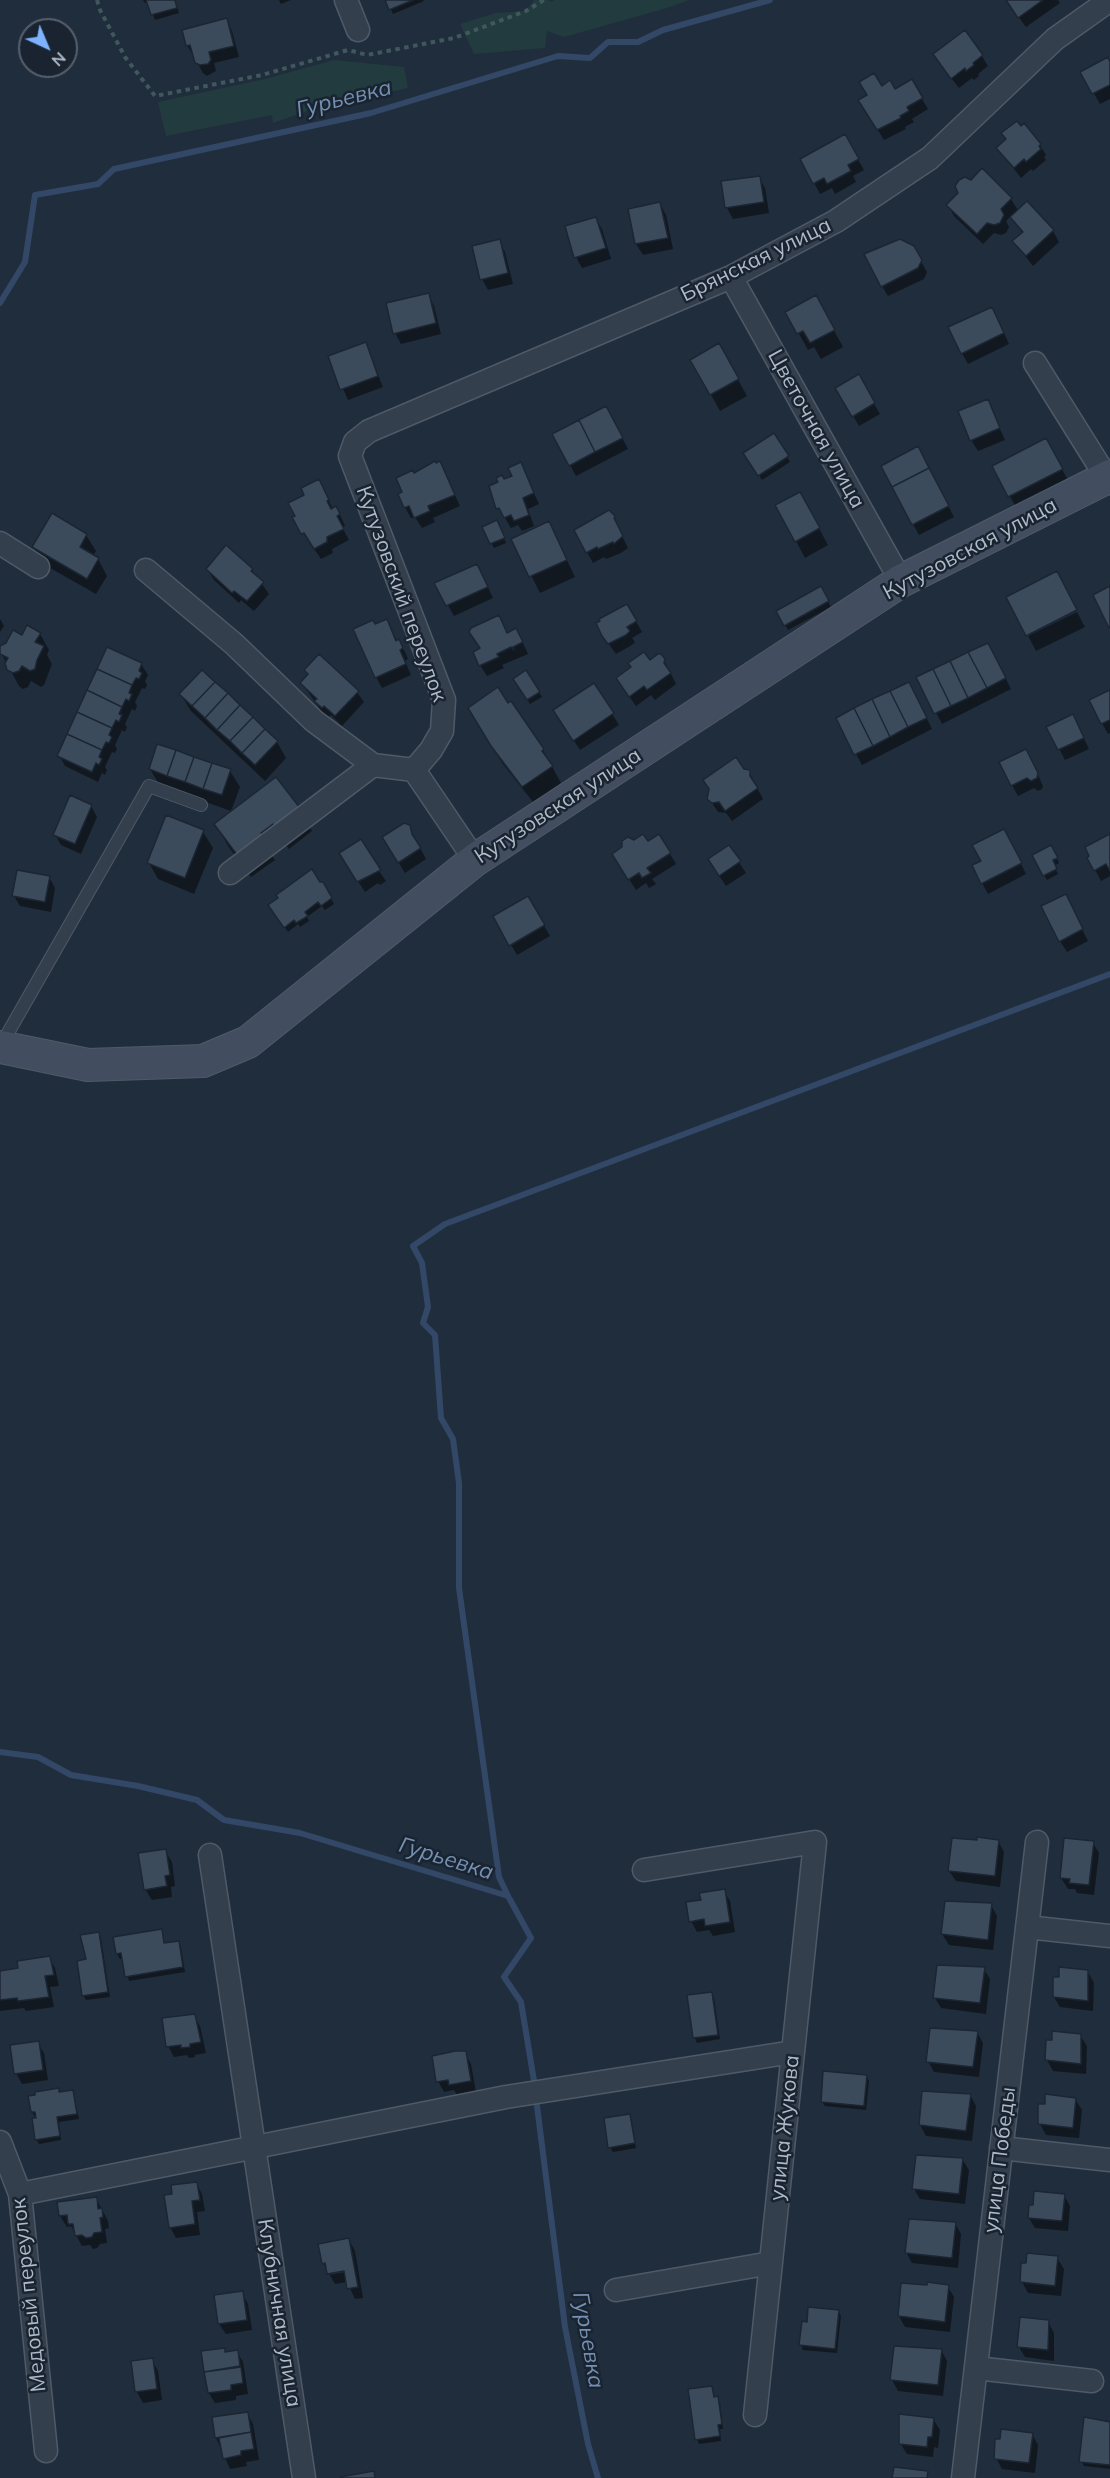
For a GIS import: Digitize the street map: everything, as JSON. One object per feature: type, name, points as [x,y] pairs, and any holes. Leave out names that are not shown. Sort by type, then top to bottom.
[{"type":"street","points":[[346,0],[358,30]]},
{"type":"street","name":"Брянская улица","points":[[355,442],[369,431],[731,277],[837,221],[930,158],[1055,39],[1110,0]]},
{"type":"street","name":"Цветочная улица","points":[[731,277],[901,581]]},
{"type":"street","points":[[1035,363],[1109,479]]},
{"type":"street","name":"Кутузовский переулок","points":[[355,442],[350,456],[444,700],[442,731],[431,750],[414,770]]},
{"type":"street","name":"Кутузовская улица","points":[[0,1047],[88,1065],[203,1061],[248,1042],[476,860],[901,581],[1109,479]]},
{"type":"street","points":[[0,543],[38,567]]},
{"type":"street","points":[[146,570],[234,644],[314,721],[373,765],[414,770],[476,860]]},
{"type":"street","points":[[230,873],[373,765]]},
{"type":"street","name":"улица Жукова","points":[[644,1870],[815,1842],[755,2415]]},
{"type":"street","name":"улица Победы","points":[[963,2478],[1037,1842]]},
{"type":"street","name":"Клубничная улица","points":[[210,1855],[304,2478]]},
{"type":"street","points":[[1027,1927],[1110,1936]]},
{"type":"street","points":[[20,2194],[506,2097],[794,2052]]},
{"type":"street","name":"Медовый переулок","points":[[0,2142],[20,2194],[46,2451]]},
{"type":"street","points":[[1001,2148],[1110,2160]]},
{"type":"street","points":[[616,2290],[771,2263]]},
{"type":"street","points":[[976,2368],[1092,2381]]},
{"type":"lane","points":[[0,1047],[149,786],[201,805]]},
{"type":"path","points":[[97,0],[125,57],[156,96],[262,75],[348,50],[367,55],[454,38],[526,11],[544,0]]},
{"type":"green space","points":[[534,0],[551,2],[555,0],[689,0],[564,37],[547,31],[545,48],[474,54],[460,24],[496,13],[526,11]]},
{"type":"green space","points":[[334,60],[404,67],[408,88],[319,107],[273,123],[272,115],[166,136],[158,102],[265,79]]},
{"type":"building","points":[[146,0],[175,0],[177,8],[151,15]]},
{"type":"building","points":[[385,0],[413,0],[389,10]]},
{"type":"building","points":[[1006,0],[1043,0],[1018,18]]},
{"type":"building","points":[[227,18],[234,46],[209,52],[211,60],[208,64],[195,63],[190,45],[186,46],[182,30]]},
{"type":"building","points":[[965,30],[983,55],[966,71],[965,68],[951,79],[933,54]]},
{"type":"building","points":[[1108,57],[1110,85],[1092,94],[1080,72]]},
{"type":"building","points":[[874,73],[882,86],[890,80],[895,89],[912,79],[923,98],[907,107],[909,111],[900,116],[901,118],[877,130],[858,100],[867,95],[859,82]]},
{"type":"building","points":[[1017,121],[1021,126],[1024,123],[1041,144],[1039,146],[1041,149],[1026,162],[1024,159],[1014,168],[996,148],[1006,139],[1001,133]]},
{"type":"building","points":[[845,134],[859,159],[848,165],[851,171],[827,184],[824,178],[813,184],[800,159]]},
{"type":"building","points":[[982,168],[1012,198],[1001,209],[1004,215],[1000,223],[994,225],[987,223],[977,234],[946,205],[958,193],[955,186],[959,180],[965,177],[971,180]]},
{"type":"building","points":[[760,176],[764,202],[725,208],[721,181]]},
{"type":"building","points":[[1027,201],[1054,230],[1026,256],[1012,241],[1023,232],[1010,217]]},
{"type":"building","points":[[660,202],[668,238],[635,244],[628,209]]},
{"type":"building","points":[[596,217],[606,248],[574,258],[565,226]]},
{"type":"building","points":[[500,239],[508,273],[480,280],[472,246]]},
{"type":"building","points":[[900,239],[914,246],[922,260],[918,268],[881,287],[864,254]]},
{"type":"building","points":[[429,293],[436,323],[393,334],[386,303]]},
{"type":"building","points":[[816,295],[835,330],[810,343],[803,331],[797,334],[785,312]]},
{"type":"building","points":[[992,307],[1004,333],[961,354],[948,327]]},
{"type":"building","points":[[366,342],[378,376],[340,390],[328,356]]},
{"type":"building","points":[[719,343],[739,379],[710,395],[690,360]]},
{"type":"building","points":[[859,374],[875,403],[852,417],[835,388]]},
{"type":"building","points":[[988,399],[1000,428],[970,441],[958,411]]},
{"type":"building","points":[[606,406],[623,438],[595,452],[579,420]]},
{"type":"building","points":[[579,420],[595,452],[569,466],[552,434]]},
{"type":"building","points":[[774,433],[789,456],[758,476],[743,453]]},
{"type":"building","points":[[1046,438],[1063,469],[1008,497],[992,466]]},
{"type":"building","points":[[918,446],[929,468],[892,487],[881,466]]},
{"type":"building","points":[[435,461],[436,463],[440,461],[455,495],[428,506],[430,511],[414,518],[409,506],[404,508],[398,494],[402,492],[396,478],[413,470],[414,473]]},
{"type":"building","points":[[521,462],[534,493],[523,498],[529,515],[514,521],[511,515],[504,518],[499,508],[496,509],[489,486],[498,482],[496,478],[502,475],[504,479],[512,476],[508,468]]},
{"type":"building","points":[[929,468],[949,506],[912,525],[892,487]]},
{"type":"building","points":[[319,479],[331,509],[336,506],[340,514],[337,516],[344,529],[327,537],[327,542],[314,549],[304,533],[301,534],[288,503],[304,495],[301,488]]},
{"type":"building","points":[[800,492],[820,528],[795,542],[775,505]]},
{"type":"building","points":[[609,510],[616,517],[614,518],[623,536],[614,544],[613,542],[598,549],[597,547],[586,553],[574,530]]},
{"type":"building","points":[[52,513],[87,534],[80,547],[99,558],[87,579],[32,547]]},
{"type":"building","points":[[497,520],[505,538],[490,544],[482,527]]},
{"type":"building","points":[[549,521],[567,560],[529,577],[511,539]]},
{"type":"building","points":[[226,545],[264,582],[247,601],[234,591],[232,593],[206,569]]},
{"type":"building","points":[[477,564],[488,587],[446,606],[434,583]]},
{"type":"building","points":[[1057,571],[1077,610],[1026,636],[1006,597]]},
{"type":"building","points":[[821,586],[829,601],[784,626],[776,611]]},
{"type":"building","points":[[1110,586],[1110,628],[1109,628],[1093,595]]},
{"type":"building","points":[[627,604],[637,621],[627,627],[630,631],[626,635],[608,644],[596,623],[600,621],[599,619]]},
{"type":"building","points":[[499,615],[507,633],[516,628],[523,642],[513,647],[514,650],[511,647],[497,654],[499,657],[479,666],[473,652],[480,648],[469,632],[471,628]]},
{"type":"building","points":[[387,619],[396,641],[399,639],[403,648],[400,650],[406,664],[375,678],[353,629],[373,620],[375,624]]},
{"type":"building","points":[[27,625],[41,633],[35,642],[44,646],[35,669],[30,671],[22,666],[19,671],[13,673],[7,670],[5,663],[8,658],[0,654],[0,646],[6,643],[13,630],[22,635]]},
{"type":"building","points":[[988,643],[1006,678],[987,688],[968,652]]},
{"type":"building","points":[[107,647],[142,663],[139,671],[142,673],[132,685],[97,669]]},
{"type":"building","points":[[644,652],[650,660],[661,654],[671,673],[647,690],[644,686],[629,697],[616,678],[631,667],[628,663]]},
{"type":"building","points":[[968,652],[987,688],[968,698],[950,661]]},
{"type":"building","points":[[319,654],[359,691],[335,716],[314,701],[317,699],[300,683],[308,674],[304,670]]},
{"type":"building","points":[[950,661],[968,698],[951,706],[933,669]]},
{"type":"building","points":[[97,669],[132,685],[129,701],[126,699],[122,707],[87,690]]},
{"type":"building","points":[[933,669],[951,706],[934,714],[916,677]]},
{"type":"building","points":[[202,670],[215,682],[192,706],[179,694]]},
{"type":"building","points":[[526,670],[540,692],[527,700],[513,679]]},
{"type":"building","points":[[215,682],[228,693],[205,718],[192,706]]},
{"type":"building","points":[[909,682],[927,718],[908,727],[890,691]]},
{"type":"building","points":[[594,683],[614,713],[573,741],[553,710]]},
{"type":"building","points":[[498,687],[508,703],[511,701],[553,766],[522,787],[491,746],[468,708]]},
{"type":"building","points":[[87,690],[122,707],[119,722],[116,720],[112,728],[77,712]]},
{"type":"building","points":[[1110,690],[1110,720],[1101,724],[1089,700]]},
{"type":"building","points":[[890,691],[908,727],[890,737],[872,699]]},
{"type":"building","points":[[228,693],[240,705],[217,730],[205,718]]},
{"type":"building","points":[[872,699],[890,737],[873,746],[854,708]]},
{"type":"building","points":[[240,705],[253,717],[230,741],[217,730]]},
{"type":"building","points":[[854,708],[873,746],[854,755],[836,718]]},
{"type":"building","points":[[77,712],[112,728],[109,735],[112,737],[102,750],[67,734]]},
{"type":"building","points":[[1073,714],[1084,738],[1058,750],[1046,727]]},
{"type":"building","points":[[253,717],[265,729],[242,753],[230,741]]},
{"type":"building","points":[[265,729],[278,741],[255,765],[242,753]]},
{"type":"building","points":[[67,734],[102,750],[99,757],[102,759],[99,765],[96,763],[92,772],[57,756]]},
{"type":"building","points":[[157,744],[176,750],[167,776],[149,769]]},
{"type":"building","points":[[1026,749],[1038,773],[1037,778],[1031,781],[1027,778],[1011,786],[999,762]]},
{"type":"building","points":[[176,750],[194,757],[185,782],[167,776]]},
{"type":"building","points":[[194,757],[212,763],[203,789],[185,782]]},
{"type":"building","points":[[736,757],[744,769],[750,770],[750,776],[758,788],[725,811],[719,802],[712,803],[707,799],[709,789],[703,780]]},
{"type":"building","points":[[212,763],[231,769],[222,795],[203,789]]},
{"type":"building","points":[[276,777],[300,808],[275,827],[273,824],[261,833],[263,837],[238,856],[214,824]]},
{"type":"building","points":[[70,795],[92,805],[75,844],[53,835]]},
{"type":"building","points":[[166,815],[204,830],[185,878],[147,863]]},
{"type":"building","points":[[404,823],[410,825],[412,834],[421,848],[398,863],[382,837]]},
{"type":"building","points":[[1004,829],[1022,863],[981,884],[972,865],[981,861],[972,845]]},
{"type":"building","points":[[643,834],[648,841],[659,834],[671,853],[647,868],[651,873],[642,878],[639,873],[628,880],[612,854],[622,847],[622,841],[628,837],[634,840]]},
{"type":"building","points":[[1110,834],[1110,871],[1106,864],[1094,871],[1087,858],[1089,856],[1085,847]]},
{"type":"building","points":[[361,839],[381,870],[357,882],[339,853]]},
{"type":"building","points":[[729,845],[741,861],[719,876],[708,859]]},
{"type":"building","points":[[1051,845],[1058,858],[1053,860],[1057,869],[1043,876],[1032,855]]},
{"type":"building","points":[[312,869],[332,898],[321,906],[318,902],[305,912],[308,916],[296,923],[294,920],[284,928],[268,905],[278,898],[276,895]]},
{"type":"building","points":[[17,870],[50,876],[45,902],[12,896]]},
{"type":"building","points":[[1066,894],[1083,929],[1059,942],[1041,906]]},
{"type":"building","points":[[528,896],[545,925],[509,946],[493,916]]},
{"type":"building","points":[[977,1837],[999,1840],[995,1876],[948,1871],[952,1838],[977,1840]]},
{"type":"building","points":[[1064,1838],[1094,1841],[1089,1885],[1069,1883],[1070,1879],[1060,1878]]},
{"type":"building","points":[[166,1849],[170,1875],[165,1876],[167,1886],[144,1890],[138,1853]]},
{"type":"building","points":[[725,1889],[730,1922],[705,1926],[704,1919],[689,1922],[686,1902],[701,1900],[699,1893]]},
{"type":"building","points":[[945,1901],[992,1903],[988,1940],[941,1934]]},
{"type":"building","points":[[162,1929],[164,1943],[179,1941],[183,1967],[125,1977],[121,1953],[116,1954],[113,1937]]},
{"type":"building","points":[[99,1932],[108,1992],[82,1996],[77,1961],[86,1959],[80,1935]]},
{"type":"building","points":[[50,1956],[54,1975],[45,1976],[49,1997],[18,2001],[17,1998],[0,2000],[0,1971],[18,1968],[17,1961]]},
{"type":"building","points":[[937,1965],[985,1967],[980,2003],[933,1998]]},
{"type":"building","points":[[1059,1967],[1088,1970],[1088,2001],[1053,1997],[1053,1977],[1059,1977]]},
{"type":"building","points":[[712,1992],[718,2035],[693,2038],[687,1995]]},
{"type":"building","points":[[195,2014],[201,2042],[190,2044],[190,2047],[181,2048],[181,2045],[166,2047],[162,2018]]},
{"type":"building","points":[[930,2028],[978,2031],[973,2067],[926,2062]]},
{"type":"building","points":[[1052,2031],[1081,2034],[1081,2064],[1045,2060],[1046,2040],[1052,2040]]},
{"type":"building","points":[[39,2041],[43,2070],[14,2074],[10,2045]]},
{"type":"building","points":[[466,2051],[471,2081],[449,2085],[448,2080],[436,2082],[432,2056]]},
{"type":"building","points":[[823,2071],[867,2075],[864,2106],[821,2102]]},
{"type":"building","points":[[59,2088],[59,2092],[73,2090],[77,2114],[57,2117],[60,2136],[35,2140],[32,2118],[36,2118],[35,2112],[31,2112],[28,2096],[35,2095],[35,2092]]},
{"type":"building","points":[[922,2091],[971,2094],[966,2131],[919,2125]]},
{"type":"building","points":[[1045,2094],[1076,2098],[1073,2128],[1038,2124],[1038,2104],[1045,2104]]},
{"type":"building","points":[[630,2114],[635,2143],[608,2148],[604,2118]]},
{"type":"building","points":[[916,2155],[963,2158],[959,2194],[912,2189]]},
{"type":"building","points":[[197,2182],[200,2200],[192,2201],[195,2224],[169,2228],[164,2195],[172,2194],[171,2185]]},
{"type":"building","points":[[1034,2191],[1065,2194],[1062,2221],[1028,2218],[1029,2205],[1033,2205]]},
{"type":"building","points":[[97,2197],[98,2209],[102,2208],[103,2217],[100,2218],[102,2232],[94,2233],[92,2237],[86,2238],[82,2235],[75,2236],[73,2224],[68,2224],[67,2215],[59,2216],[57,2202]]},
{"type":"building","points":[[909,2219],[956,2222],[952,2258],[905,2253]]},
{"type":"building","points":[[349,2238],[358,2287],[347,2289],[344,2271],[327,2274],[325,2263],[322,2264],[318,2244]]},
{"type":"building","points":[[1027,2253],[1058,2256],[1055,2286],[1020,2282],[1021,2263],[1026,2263]]},
{"type":"building","points":[[927,2282],[949,2285],[945,2322],[898,2316],[901,2283],[927,2285]]},
{"type":"building","points":[[243,2291],[247,2320],[218,2324],[214,2295]]},
{"type":"building","points":[[808,2307],[839,2310],[835,2349],[799,2345],[802,2321],[807,2322]]},
{"type":"building","points":[[1020,2317],[1049,2320],[1048,2350],[1017,2347]]},
{"type":"building","points":[[894,2346],[942,2349],[938,2385],[890,2380]]},
{"type":"building","points":[[225,2348],[225,2352],[238,2350],[240,2366],[204,2372],[201,2351]]},
{"type":"building","points":[[153,2358],[157,2389],[135,2392],[131,2361]]},
{"type":"building","points":[[241,2367],[243,2383],[231,2385],[231,2390],[208,2393],[204,2372]]},
{"type":"building","points":[[712,2386],[714,2397],[718,2396],[722,2424],[718,2425],[720,2436],[695,2440],[688,2389]]},
{"type":"building","points":[[248,2412],[251,2432],[215,2438],[212,2417]]},
{"type":"building","points":[[899,2414],[934,2418],[932,2437],[928,2437],[927,2447],[899,2444]]},
{"type":"building","points":[[1084,2417],[1110,2422],[1110,2465],[1079,2462]]},
{"type":"building","points":[[1001,2429],[1033,2433],[1029,2463],[994,2459],[995,2439],[1000,2439]]},
{"type":"building","points":[[251,2432],[254,2449],[241,2451],[241,2455],[223,2459],[219,2438]]},
{"type":"building","points":[[894,2467],[928,2471],[927,2478],[892,2478]]},
{"type":"building","points":[[374,2471],[375,2478],[340,2478],[340,2477]]},
{"type":"waterway","name":"Гурьевка","points":[[0,303],[25,262],[35,195],[98,184],[114,169],[371,113],[558,56],[590,58],[608,42],[638,42],[663,30],[770,0]]},
{"type":"waterway","points":[[508,1896],[499,1877],[459,1588],[459,1483],[453,1439],[441,1418],[435,1335],[423,1323],[428,1307],[422,1263],[413,1246],[445,1224],[1110,974]]},
{"type":"waterway","name":"Гурьевка","points":[[0,1752],[38,1757],[71,1775],[138,1786],[197,1800],[224,1820],[300,1833],[508,1896],[531,1938],[504,1977],[521,2002],[535,2087]]},
{"type":"waterway","name":"Гурьевка","points":[[536,2098],[565,2327],[588,2444],[598,2478]]}]
